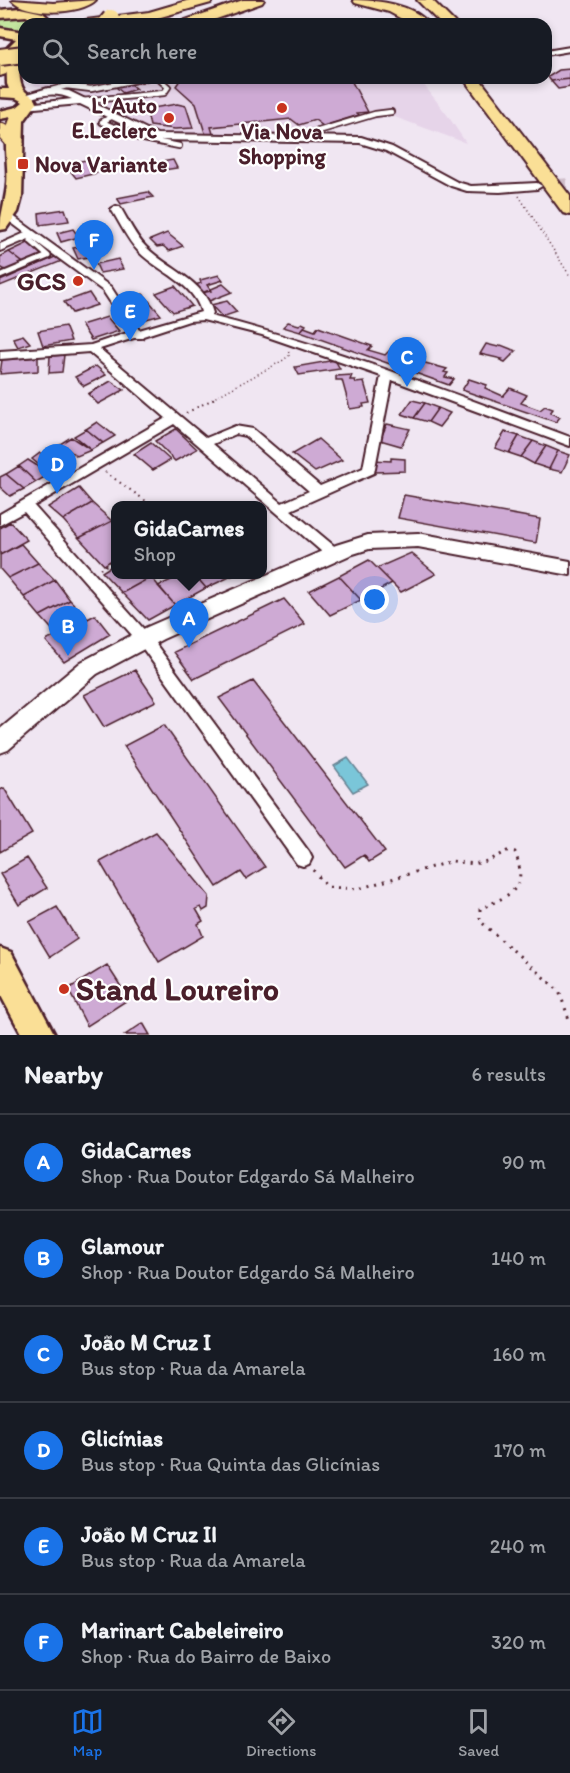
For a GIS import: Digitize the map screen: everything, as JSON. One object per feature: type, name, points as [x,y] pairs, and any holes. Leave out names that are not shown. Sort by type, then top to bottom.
[{"type":"highway","points":[[24,9],[60,15],[91,0]]},
{"type":"highway","points":[[111,18],[126,0]]},
{"type":"highway","points":[[134,18],[150,16],[206,0]]},
{"type":"highway","points":[[174,18],[217,0]]},
{"type":"highway","points":[[188,18],[231,0]]},
{"type":"highway","points":[[205,18],[257,0]]},
{"type":"highway","points":[[360,0],[394,9],[411,18]]},
{"type":"highway","points":[[385,0],[418,18]]},
{"type":"highway","points":[[395,0],[428,18]]},
{"type":"highway","points":[[424,0],[443,18]]},
{"type":"highway","points":[[1,64],[18,57]]},
{"type":"highway","points":[[1,64],[18,61]]},
{"type":"highway","points":[[476,84],[570,209]]},
{"type":"highway","points":[[489,84],[570,181]]},
{"type":"highway","points":[[494,84],[528,129]]},
{"type":"main road","points":[[0,12],[8,0],[42,18]]},
{"type":"main road","points":[[0,12],[24,9]]},
{"type":"main road","points":[[0,32],[18,36]]},
{"type":"main road","points":[[0,32],[6,38],[1,64],[8,70],[8,77],[0,87]]},
{"type":"main road","points":[[10,134],[23,102],[14,84],[13,49],[18,44]]},
{"type":"main road","points":[[0,93],[23,102]]},
{"type":"main road","points":[[4,221],[14,199],[17,166],[10,134],[0,116],[23,102]]},
{"type":"main road","points":[[0,963],[39,1035]]},
{"type":"street","points":[[552,52],[570,49]]},
{"type":"street","points":[[23,102],[48,91],[66,93],[142,132],[161,138],[361,140],[389,149],[454,184],[478,189],[515,189],[537,186]]},
{"type":"street","points":[[23,102],[82,101]]},
{"type":"street","points":[[116,209],[145,253],[185,282],[205,306],[207,313],[203,317]]},
{"type":"street","points":[[4,221],[31,234],[107,289],[138,336]]},
{"type":"street","points":[[0,248],[31,234]]},
{"type":"street","points":[[0,355],[92,348],[138,336],[188,318],[203,317],[287,340],[387,374],[570,442]]},
{"type":"street","points":[[92,348],[334,554]]},
{"type":"street","points":[[280,509],[369,470],[370,451],[380,419],[387,374]]},
{"type":"street","points":[[0,520],[176,418]]},
{"type":"street","points":[[203,444],[235,430],[249,432],[318,492]]},
{"type":"street","points":[[26,505],[144,639],[303,858]]},
{"type":"street","points":[[0,743],[89,668],[144,639],[334,554],[368,542],[418,540],[570,568]]},
{"type":"lane","points":[[48,91],[74,84]]},
{"type":"lane","points":[[90,84],[104,87]]},
{"type":"lane","points":[[68,86],[91,89],[118,84]]},
{"type":"lane","points":[[82,101],[164,93],[168,87],[165,84]]},
{"type":"lane","points":[[98,110],[96,106],[106,99]]},
{"type":"lane","points":[[288,140],[375,114],[391,112]]},
{"type":"lane","points":[[111,117],[102,122],[146,142],[179,146]]},
{"type":"lane","points":[[0,276],[48,256],[31,241],[31,234]]},
{"type":"path","points":[[515,189],[570,276]]},
{"type":"path","points":[[176,418],[290,355],[285,346],[287,340]]},
{"type":"path","points":[[105,472],[146,501]]},
{"type":"path","points":[[88,577],[111,563]]},
{"type":"path","points":[[303,858],[327,887],[358,889],[452,861],[464,866],[489,862],[507,851],[515,852],[521,864],[517,881],[510,895],[480,909],[480,921],[559,991],[570,1022]]},
{"type":"shaded area","points":[[424,84],[466,143],[392,116],[290,136],[161,135],[70,92],[33,85]]},
{"type":"green space","points":[[26,15],[32,18],[18,18],[18,33],[0,29],[0,17]]},
{"type":"water","points":[[348,758],[368,784],[353,792],[334,766]]},
{"type":"building","points":[[570,69],[570,79],[552,81],[552,74],[559,70]]},
{"type":"building","points":[[570,79],[570,87],[558,89],[552,81]]},
{"type":"building","points":[[112,84],[130,84],[136,89],[123,93]]},
{"type":"building","name":"Via Nova Shopping","points":[[177,84],[353,84],[368,112],[357,113],[359,115],[323,126],[315,120],[299,125],[291,119],[211,127],[214,137],[206,136],[196,104],[176,86]]},
{"type":"building","name":"L' Auto E.Leclerc","points":[[177,104],[186,106],[193,128],[175,129],[150,126],[146,109]]},
{"type":"building","points":[[86,160],[97,173],[76,178],[65,164]]},
{"type":"building","points":[[173,160],[177,168],[157,171],[154,163]]},
{"type":"building","points":[[148,192],[153,197],[121,204],[117,198]]},
{"type":"building","points":[[65,209],[69,221],[40,225],[39,213]]},
{"type":"building","points":[[73,229],[79,237],[61,242],[57,233]]},
{"type":"building","points":[[167,233],[183,246],[169,251],[163,246],[157,247],[150,240]]},
{"type":"building","points":[[28,243],[43,256],[26,265],[9,252]]},
{"type":"building","points":[[93,244],[98,255],[78,259],[73,248]]},
{"type":"building","points":[[9,252],[26,265],[7,271],[0,267],[0,257]]},
{"type":"building","points":[[55,257],[62,261],[0,286],[0,281]]},
{"type":"building","points":[[118,259],[123,269],[100,273],[96,264]]},
{"type":"building","points":[[219,275],[223,280],[207,285],[211,291],[202,293],[195,285],[201,283],[200,280]]},
{"type":"building","points":[[223,284],[232,292],[209,301],[202,293]]},
{"type":"building","points":[[175,286],[192,306],[173,312],[156,293]]},
{"type":"building","points":[[89,293],[97,305],[72,313],[64,302]]},
{"type":"building","points":[[143,294],[161,315],[143,320],[128,299]]},
{"type":"building","points":[[227,301],[237,312],[222,317],[211,305]]},
{"type":"building","points":[[107,317],[119,331],[91,340],[81,325]]},
{"type":"building","points":[[288,322],[306,325],[300,332],[283,327]]},
{"type":"building","points":[[65,326],[71,341],[43,346],[38,331]]},
{"type":"building","points":[[304,327],[315,331],[318,327],[372,346],[368,350],[385,355],[394,346],[402,349],[394,358],[403,361],[407,358],[447,369],[444,372],[448,373],[445,377],[454,379],[449,385],[300,332]]},
{"type":"building","points":[[23,335],[30,343],[18,347],[13,338]]},
{"type":"building","points":[[486,344],[498,347],[501,345],[516,351],[505,362],[500,360],[502,359],[480,354]]},
{"type":"building","points":[[64,355],[62,372],[49,373],[50,356]]},
{"type":"building","points":[[38,357],[38,371],[0,374],[2,360]]},
{"type":"building","points":[[335,360],[340,369],[299,375],[295,367]]},
{"type":"building","points":[[96,366],[106,375],[84,386],[75,377]]},
{"type":"building","points":[[352,375],[350,380],[355,380],[356,383],[364,382],[370,403],[363,404],[364,407],[350,409],[342,380],[336,380],[336,376]]},
{"type":"building","points":[[469,379],[487,385],[485,388],[503,396],[510,388],[527,395],[521,403],[540,410],[545,406],[553,409],[550,413],[560,417],[556,422],[462,390]]},
{"type":"building","points":[[111,381],[124,390],[98,404],[88,394]]},
{"type":"building","points":[[412,400],[425,403],[414,418],[402,414]]},
{"type":"building","points":[[425,403],[438,408],[428,422],[414,418]]},
{"type":"building","points":[[438,408],[450,413],[439,427],[428,422]]},
{"type":"building","points":[[97,422],[115,436],[103,443],[86,429]]},
{"type":"building","points":[[387,424],[410,429],[401,446],[380,440]]},
{"type":"building","points":[[86,429],[103,443],[91,450],[74,436]]},
{"type":"building","points":[[176,429],[197,449],[175,461],[155,441]]},
{"type":"building","points":[[505,432],[519,436],[509,453],[495,448]]},
{"type":"building","points":[[519,436],[533,441],[521,457],[509,453]]},
{"type":"building","points":[[71,437],[91,450],[77,456],[60,444]]},
{"type":"building","points":[[318,439],[342,460],[315,472],[292,454]]},
{"type":"building","points":[[533,441],[546,446],[534,464],[521,457]]},
{"type":"building","points":[[151,443],[170,460],[153,470],[134,454]]},
{"type":"building","points":[[546,446],[558,451],[549,469],[534,464]]},
{"type":"building","points":[[52,448],[72,458],[63,465],[45,452]]},
{"type":"building","points":[[558,451],[570,455],[562,472],[549,469]]},
{"type":"building","points":[[40,453],[60,466],[50,474],[32,459]]},
{"type":"building","points":[[391,458],[405,459],[405,471],[375,472],[373,460],[391,461]]},
{"type":"building","points":[[28,460],[50,474],[36,482],[19,466]]},
{"type":"building","points":[[19,466],[36,482],[24,489],[6,474]]},
{"type":"building","points":[[6,474],[24,489],[10,496],[0,487],[0,477]]},
{"type":"building","points":[[79,488],[92,503],[63,520],[48,507]]},
{"type":"building","points":[[404,495],[540,519],[536,543],[398,518]]},
{"type":"building","points":[[92,503],[111,522],[79,538],[63,520]]},
{"type":"building","points":[[10,522],[27,540],[0,555],[0,528]]},
{"type":"building","points":[[111,522],[111,560],[104,565],[79,538]]},
{"type":"building","points":[[21,544],[38,563],[8,578],[0,569],[0,555]]},
{"type":"building","points":[[411,553],[436,574],[401,592],[377,568]]},
{"type":"building","points":[[369,560],[392,583],[361,600],[339,576]]},
{"type":"building","points":[[38,563],[55,580],[24,597],[8,578]]},
{"type":"building","points":[[111,566],[111,579],[147,579],[122,593],[102,572]]},
{"type":"building","points":[[339,576],[361,600],[330,615],[309,591]]},
{"type":"building","points":[[147,579],[153,579],[175,605],[148,620],[122,593]]},
{"type":"building","points":[[173,579],[198,579],[206,588],[175,605],[158,586]]},
{"type":"building","points":[[198,579],[225,579],[206,588]]},
{"type":"building","points":[[55,580],[70,600],[40,616],[24,597]]},
{"type":"building","points":[[284,599],[305,624],[194,679],[174,652]]},
{"type":"building","points":[[70,600],[87,618],[58,636],[40,616]]},
{"type":"building","points":[[95,615],[110,634],[64,662],[46,641]]},
{"type":"building","points":[[135,670],[156,701],[104,727],[84,695]]},
{"type":"building","points":[[253,681],[385,852],[369,862],[364,855],[345,867],[219,698]]},
{"type":"building","points":[[164,725],[265,867],[246,879],[241,872],[217,887],[124,746]]},
{"type":"building","points":[[4,788],[32,834],[0,852],[0,790]]},
{"type":"building","points":[[156,832],[209,896],[208,908],[203,911],[201,907],[196,909],[203,921],[198,924],[203,936],[159,962],[100,862]]},
{"type":"building","points":[[27,858],[47,888],[19,905],[0,874]]},
{"type":"building","points":[[57,907],[77,939],[50,957],[29,922]]},
{"type":"building","points":[[107,965],[129,999],[87,1026],[68,989]]},
{"type":"building","points":[[143,1023],[150,1035],[125,1035]]},
{"type":"tunnel","points":[[542,185],[570,183]]},
{"type":"place","name":"Via Nova Shopping","points":[[282,108]]},
{"type":"place","name":"L' Auto E.Leclerc","points":[[169,118]]},
{"type":"place","name":"Nova Variante","points":[[23,164]]},
{"type":"place","name":"Marinart Cabeleireiro","points":[[94,270]]},
{"type":"place","name":"GCS","points":[[78,281]]},
{"type":"place","name":"João M Cruz II","points":[[130,341]]},
{"type":"place","name":"João M Cruz I","points":[[407,387]]},
{"type":"place","name":"Glicínias","points":[[57,494]]},
{"type":"place","name":"GidaCarnes","points":[[189,648]]},
{"type":"place","name":"Glamour","points":[[68,656]]},
{"type":"place","name":"Stand Loureiro","points":[[64,989]]}]
